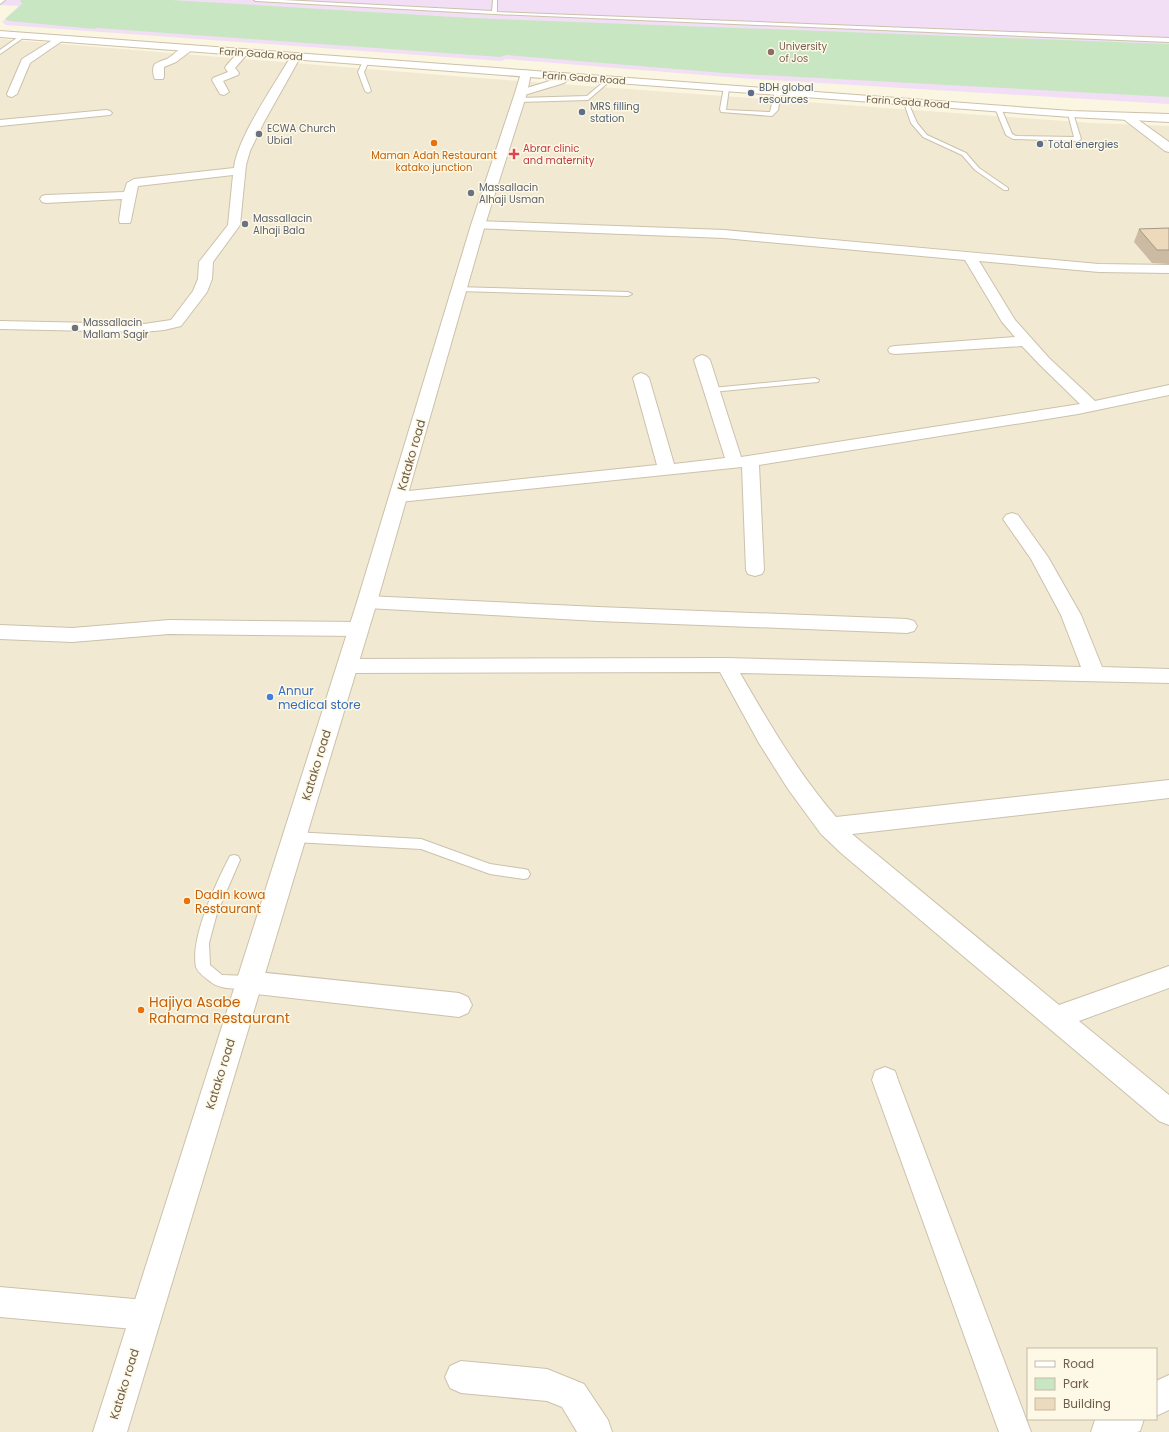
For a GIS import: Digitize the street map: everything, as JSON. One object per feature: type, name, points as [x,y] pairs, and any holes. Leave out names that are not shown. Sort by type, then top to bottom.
[{"type":"main road","name":"Farin Gada Road","points":[[0,34],[485,70],[522,88],[577,77],[1071,114],[1169,118]]},
{"type":"main road","points":[[522,88],[577,77]]},
{"type":"main road","name":"Katako road","points":[[110,1432],[248,982],[367,602],[478,225],[522,88]]},
{"type":"main road","points":[[1126,116],[1169,148]]},
{"type":"street","points":[[12,94],[26,61],[59,39]]},
{"type":"street","points":[[159,77],[159,66],[172,60],[188,48]]},
{"type":"street","points":[[224,92],[217,80],[234,73],[230,68],[231,65],[244,52]]},
{"type":"street","points":[[3,328],[144,328],[176,323],[200,292],[205,279],[206,262],[234,225],[239,171],[244,150],[258,122],[296,56]]},
{"type":"street","points":[[0,122],[106,113]]},
{"type":"street","points":[[124,220],[131,186],[134,183],[239,171]]},
{"type":"street","points":[[46,199],[129,195]]},
{"type":"street","points":[[478,225],[724,234],[1099,268],[1169,269]]},
{"type":"street","points":[[970,257],[1009,322],[1044,361],[1091,406]]},
{"type":"street","points":[[895,350],[1026,341]]},
{"type":"street","points":[[702,360],[712,390],[742,462],[755,570]]},
{"type":"street","points":[[641,378],[667,470]]},
{"type":"street","points":[[399,497],[742,462],[1091,406],[1169,390]]},
{"type":"street","points":[[1012,519],[1039,557],[1071,615],[1094,673]]},
{"type":"street","points":[[367,602],[598,614],[907,626]]},
{"type":"street","points":[[0,632],[72,635],[169,627],[358,629]]},
{"type":"street","points":[[726,665],[777,756],[829,827],[849,846],[1169,1112]]},
{"type":"street","points":[[347,666],[726,665],[1169,676]]},
{"type":"street","points":[[829,827],[1169,789]]},
{"type":"street","points":[[1056,1018],[1169,977]]},
{"type":"street","points":[[248,982],[459,1006]]},
{"type":"street","points":[[884,1080],[1015,1432]]},
{"type":"street","points":[[0,1302],[145,1316]]},
{"type":"street","points":[[461,1377],[547,1385],[573,1395],[596,1432]]},
{"type":"street","points":[[1157,1399],[1169,1391]]},
{"type":"street","points":[[1107,1432],[1126,1420]]},
{"type":"lane","points":[[0,3],[3,0]]},
{"type":"lane","points":[[256,0],[494,13],[1169,40]]},
{"type":"lane","points":[[494,13],[495,0]]},
{"type":"lane","points":[[0,51],[23,36]]},
{"type":"lane","points":[[366,62],[361,72],[368,91]]},
{"type":"lane","points":[[522,88],[588,98],[608,80]]},
{"type":"lane","points":[[726,88],[723,111],[727,112],[772,114],[775,110],[778,92]]},
{"type":"lane","points":[[905,101],[914,123],[925,136],[964,154],[978,169],[1006,189]]},
{"type":"lane","points":[[998,108],[1009,135],[1015,138],[1078,139],[1071,114]]},
{"type":"lane","points":[[459,289],[628,294]]},
{"type":"lane","points":[[712,390],[815,380]]},
{"type":"lane","points":[[294,837],[420,844],[490,869],[524,874]]},
{"type":"lane","points":[[234,860],[211,913],[203,943],[203,967],[219,982],[248,982]]},
{"type":"shaded area","name":"University of Jos","points":[[0,0],[1169,0],[1169,104],[752,79],[505,59],[502,61],[6,25],[2,22],[19,6],[0,5]]},
{"type":"shaded area","points":[[0,39],[478,78],[1091,123],[1169,126],[1169,1432],[0,1432]]},
{"type":"green space","name":"University of Jos","points":[[20,0],[171,0],[471,18],[1169,44],[1169,97],[724,73],[506,55],[500,57],[97,28],[94,29],[9,21],[5,19],[22,4]]},
{"type":"building","points":[[1169,228],[1169,250],[1157,250],[1139,229]]},
{"type":"place","name":"University of Jos","points":[[771,52]]},
{"type":"place","name":"BDH global resources","points":[[751,93]]},
{"type":"place","name":"MRS filling station","points":[[582,112]]},
{"type":"place","name":"ECWA Church Ubial","points":[[259,134]]},
{"type":"place","name":"Maman Adah Restaurant katako junction","points":[[434,143]]},
{"type":"place","name":"Total energies","points":[[1040,144]]},
{"type":"place","name":"Abrar clinic and maternity","points":[[514,154]]},
{"type":"place","name":"Massallacin Alhaji Usman","points":[[471,193]]},
{"type":"place","name":"Massallacin Alhaji Bala","points":[[245,224]]},
{"type":"place","name":"Massallacin Mallam Sagir","points":[[75,328]]},
{"type":"place","name":"Annur medical store","points":[[270,697]]},
{"type":"place","name":"Dadin kowa Restaurant","points":[[187,901]]},
{"type":"place","name":"Hajiya Asabe Rahama Restaurant","points":[[141,1010]]}]
